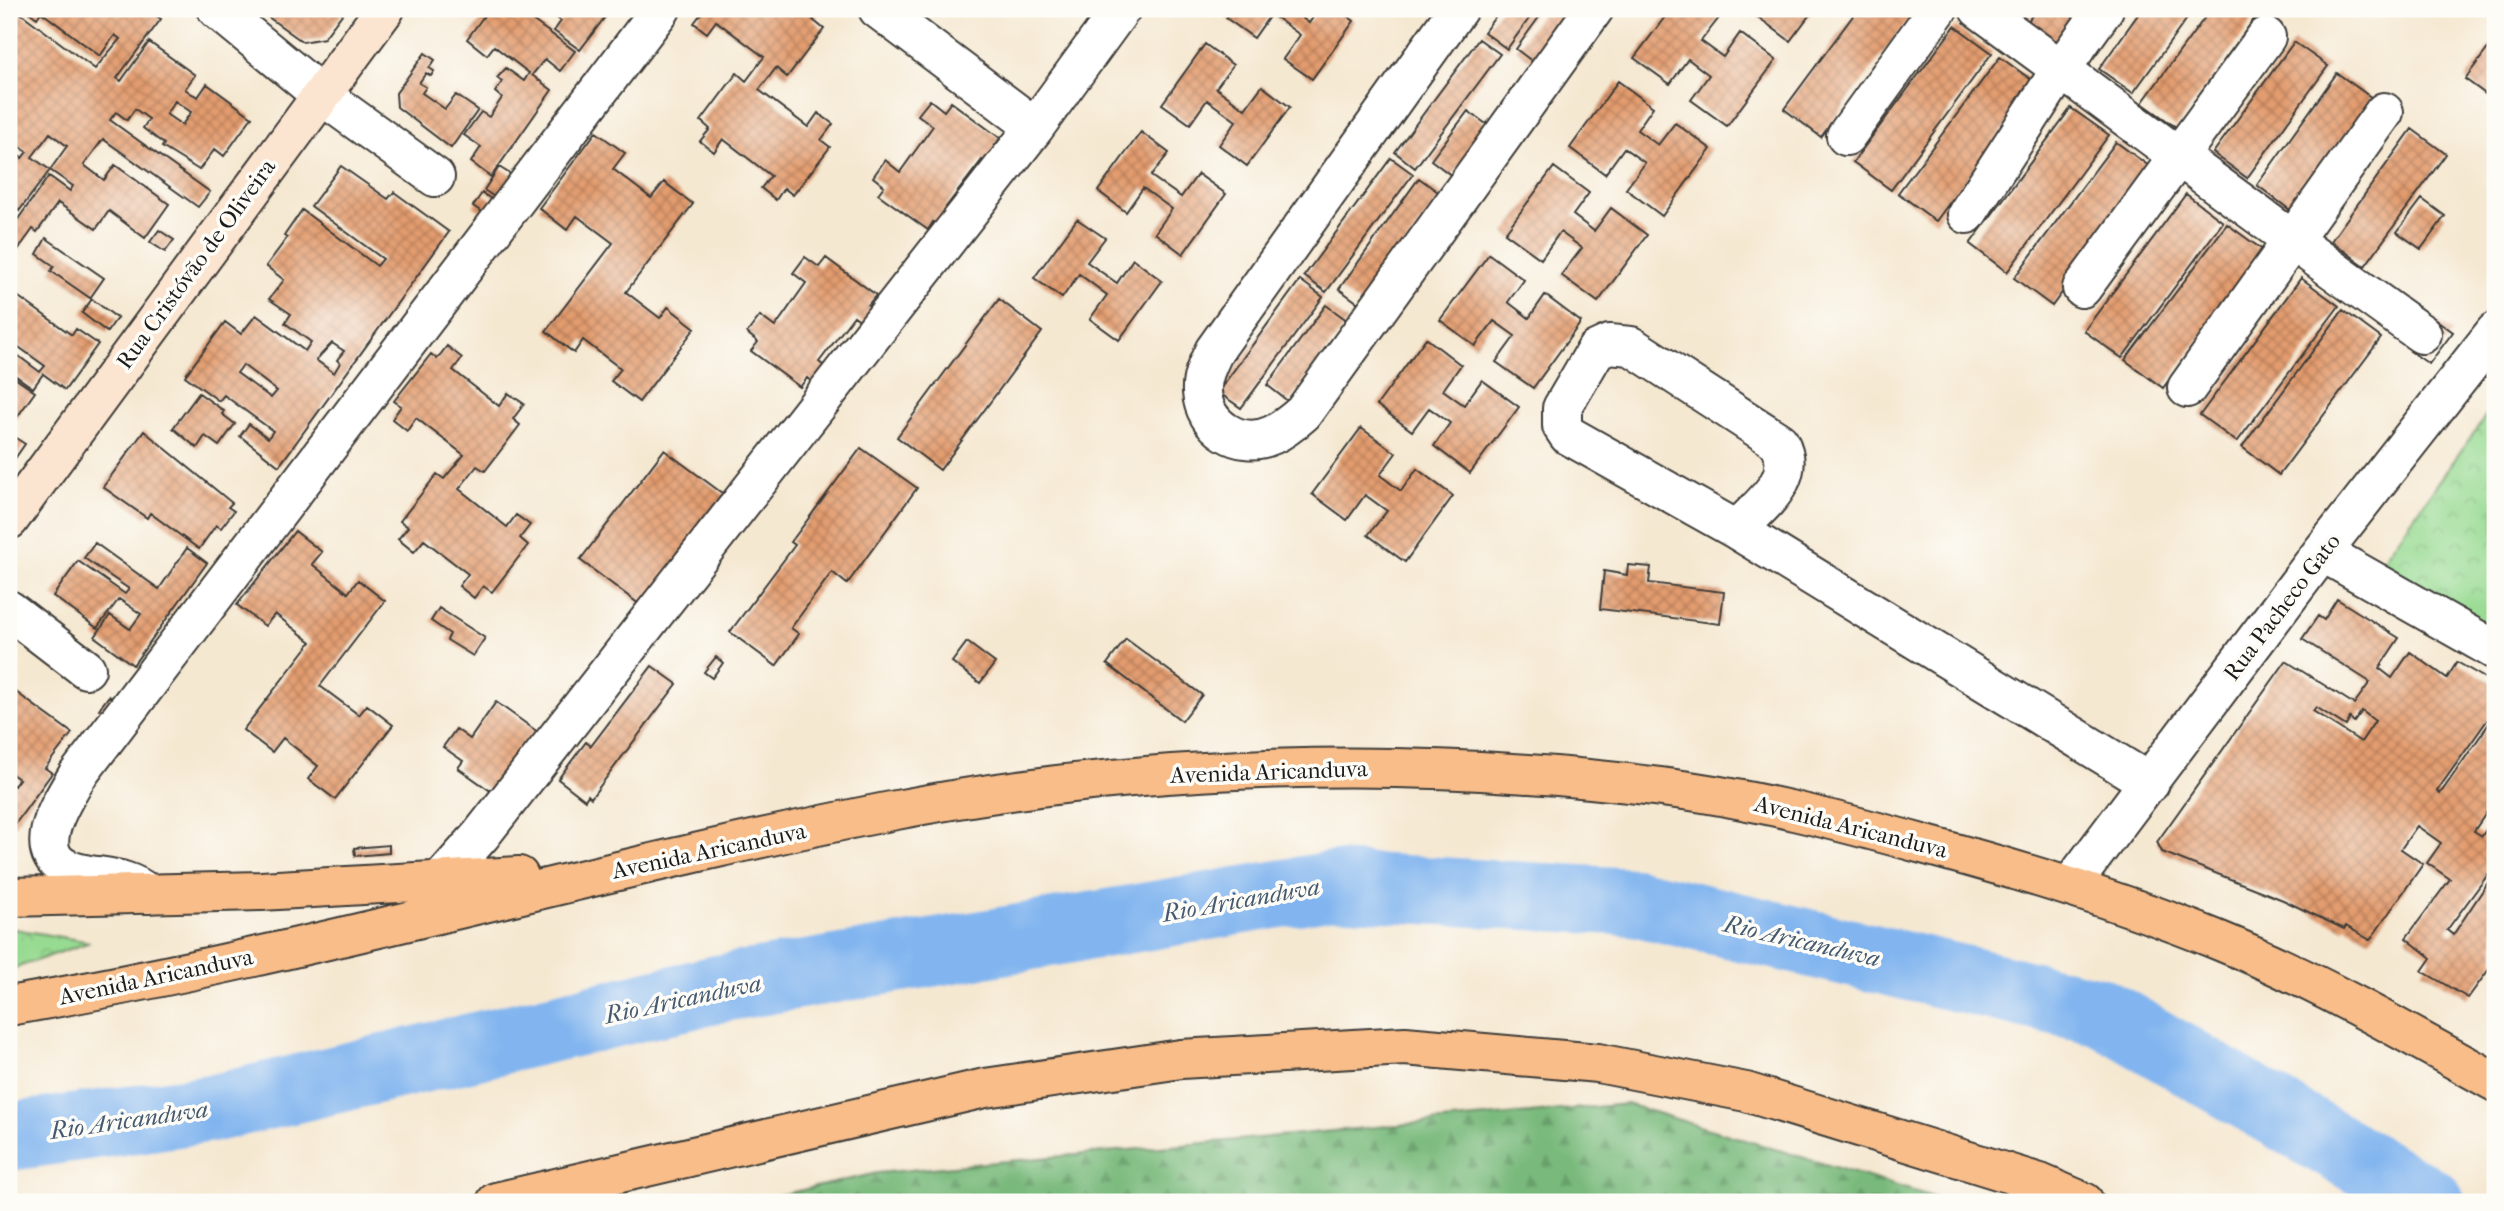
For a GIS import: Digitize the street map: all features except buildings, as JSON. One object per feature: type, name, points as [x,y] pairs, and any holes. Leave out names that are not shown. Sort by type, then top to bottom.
[{"type":"highway","name":"Avenida Aricanduva","points":[[9,1006],[138,984],[605,873],[895,811],[1051,786],[1236,770],[1442,767],[1665,787],[1814,814],[2071,885],[2225,943],[2402,1030],[2495,1082]]},
{"type":"highway","points":[[9,897],[261,891],[442,879],[605,873]]},
{"type":"highway","points":[[496,1202],[985,1088],[1181,1059],[1405,1046],[1598,1062],[1746,1091],[2040,1183],[2084,1202]]},
{"type":"street","points":[[216,9],[320,94],[435,177]]},
{"type":"street","name":"Rua Cristóvão de Oliveira","points":[[9,520],[385,9]]},
{"type":"street","points":[[148,894],[116,877],[74,872],[56,860],[48,846],[51,825],[61,804],[85,765],[661,9]]},
{"type":"street","points":[[878,9],[1035,127]]},
{"type":"street","points":[[442,879],[498,813],[1035,127],[1121,9]]},
{"type":"street","points":[[1458,9],[1214,351],[1205,370],[1201,389],[1204,407],[1213,425],[1232,436],[1252,439],[1270,436],[1303,413],[1594,9]]},
{"type":"street","points":[[1846,136],[1938,9]]},
{"type":"street","points":[[1979,9],[2178,154],[2292,242],[2444,349]]},
{"type":"street","points":[[1967,214],[2061,69],[2104,9]]},
{"type":"street","points":[[2082,288],[2266,37]]},
{"type":"street","points":[[2187,388],[2384,112]]},
{"type":"street","name":"Rua Pacheco Gato","points":[[2071,885],[2322,552],[2444,349],[2495,332]]},
{"type":"street","points":[[1737,530],[1784,477],[1787,464],[1779,442],[1631,346],[1609,344],[1596,350],[1562,408],[1563,426],[1568,435],[1737,530],[2150,783]]},
{"type":"street","points":[[2322,552],[2495,650]]},
{"type":"street","points":[[9,610],[86,669]]},
{"type":"green space","points":[[2495,403],[2495,628],[2376,570]]},
{"type":"green space","points":[[9,928],[90,942],[9,970]]},
{"type":"green space","points":[[1627,1104],[1950,1202],[749,1202],[877,1173]]},
{"type":"waterway","name":"Rio Aricanduva","points":[[9,1137],[219,1107],[717,989],[1333,885],[1634,902],[2102,1012],[2431,1202]]}]
